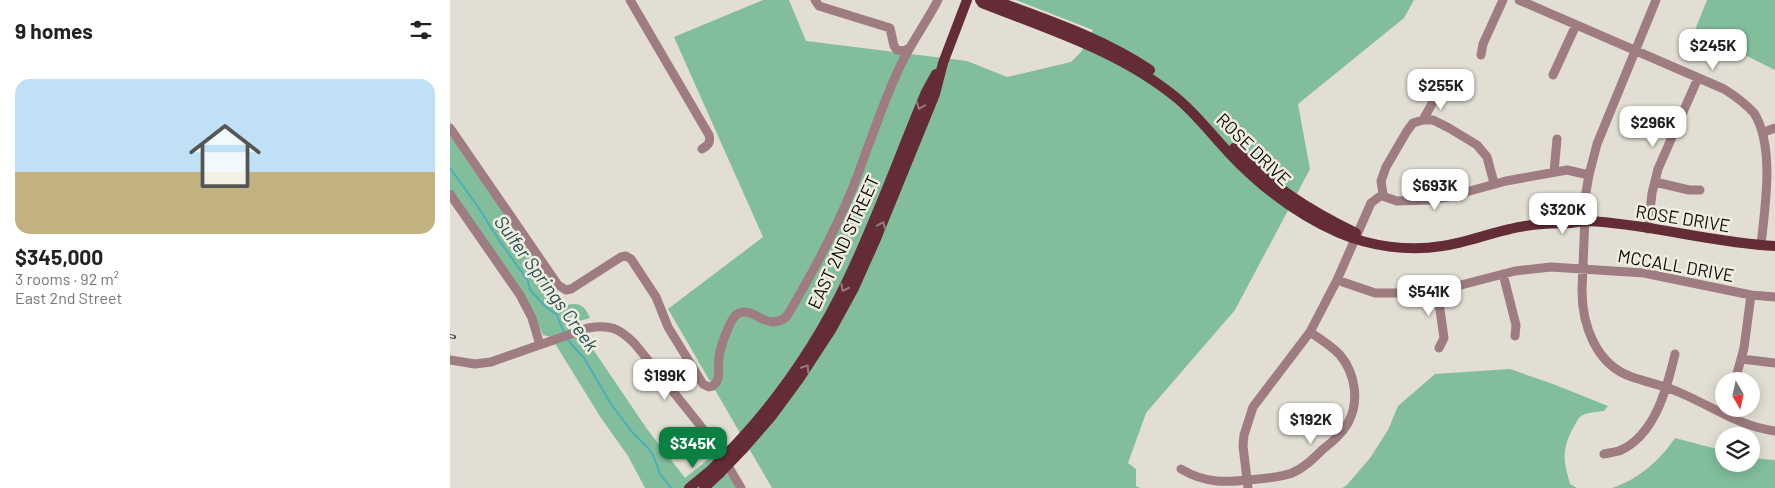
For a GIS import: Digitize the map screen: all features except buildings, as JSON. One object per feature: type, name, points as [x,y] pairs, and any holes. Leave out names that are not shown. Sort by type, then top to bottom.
[{"type":"main road","name":"EAST 2ND STREET","points":[[704,488],[716,471],[771,417],[831,330],[850,296],[876,241],[935,94],[943,63],[968,0]]},
{"type":"main road","name":"ROSE DRIVE","points":[[980,0],[982,3],[1104,52],[1138,70],[1180,100],[1229,153],[1272,192],[1314,220],[1386,246],[1408,248],[1441,247],[1529,225],[1586,221],[1742,244],[1775,246]]},
{"type":"main road","name":"ROSE DRIVE","points":[[994,0],[1109,46],[1137,61],[1184,95],[1209,119],[1235,149],[1267,179],[1291,197],[1355,236]]},
{"type":"main road","name":"EAST 2ND STREET","points":[[690,488],[716,471]]},
{"type":"street","points":[[630,0],[709,135],[708,146],[702,149]]},
{"type":"street","points":[[815,0],[820,6],[890,28],[894,46],[897,50],[904,51],[909,48]]},
{"type":"street","points":[[450,128],[561,289],[571,289],[621,257],[626,256],[631,259],[656,297],[668,327],[703,384],[709,387],[716,383],[718,379],[718,362],[721,347],[733,318],[737,314],[746,312],[765,321],[776,322],[787,316],[792,308],[823,255],[852,190],[885,102],[909,48],[926,23],[938,0]]},
{"type":"street","points":[[1481,55],[1483,44],[1503,0]]},
{"type":"street","points":[[1519,0],[1724,89],[1736,96],[1755,114],[1764,132],[1769,164],[1761,245]]},
{"type":"street","points":[[1656,0],[1598,144],[1589,174],[1586,192],[1583,313],[1589,334],[1600,352],[1612,365],[1631,377],[1666,387],[1715,408]]},
{"type":"street","points":[[1553,75],[1576,25]]},
{"type":"street","points":[[1648,229],[1654,182],[1664,154],[1698,78]]},
{"type":"street","points":[[1423,120],[1439,91]]},
{"type":"street","points":[[1494,183],[1487,157],[1477,145],[1432,120],[1413,123],[1386,167],[1381,181],[1385,197],[1397,201],[1429,200],[1448,197],[1494,183],[1554,172],[1575,170],[1589,174]]},
{"type":"street","points":[[1764,132],[1775,128]]},
{"type":"street","points":[[1554,172],[1557,139]]},
{"type":"street","points":[[1654,182],[1689,190],[1700,190]]},
{"type":"street","points":[[450,194],[520,294],[530,313],[540,345]]},
{"type":"street","points":[[1247,484],[1243,446],[1249,415],[1259,397],[1283,369],[1310,332],[1337,280],[1355,236],[1371,204],[1383,194]]},
{"type":"street","name":"MCCALL DRIVE","points":[[1337,280],[1375,293],[1404,293],[1461,285],[1503,274],[1551,267],[1644,273],[1752,295],[1775,297]]},
{"type":"street","points":[[1503,274],[1516,325],[1515,336]]},
{"type":"street","points":[[1438,288],[1444,338],[1439,348]]},
{"type":"street","points":[[1738,372],[1742,358],[1752,295]]},
{"type":"street","points":[[450,360],[465,363],[484,363],[577,331],[600,326],[611,327],[627,336],[635,344],[715,444],[741,488]]},
{"type":"street","points":[[1181,469],[1193,476],[1206,480],[1247,484],[1292,473],[1307,464],[1339,435],[1348,423],[1353,411],[1355,400],[1354,382],[1341,356],[1310,332]]},
{"type":"street","points":[[1604,454],[1618,451],[1635,441],[1642,434],[1655,415],[1666,387],[1675,354]]},
{"type":"street","points":[[1742,358],[1775,363]]},
{"type":"street","points":[[1734,418],[1742,423],[1775,430]]},
{"type":"green space","points":[[763,0],[789,0],[806,41],[967,61],[1007,77],[1071,62],[1081,52],[1093,30],[1016,0],[1414,0],[1404,18],[1298,104],[1310,169],[1235,310],[1146,413],[1128,463],[1136,469],[1136,486],[1140,488],[772,488],[668,309],[763,237],[674,37]]},
{"type":"green space","points":[[1707,0],[1775,0],[1775,70],[1695,30]]},
{"type":"green space","points":[[450,136],[567,305],[579,305],[586,310],[590,318],[565,325],[568,329],[582,333],[647,429],[685,478],[715,454],[736,488],[645,488],[628,456],[601,418],[551,337],[543,335],[526,299],[450,188]]},
{"type":"green space","points":[[1510,369],[1608,406],[1604,411],[1581,416],[1572,430],[1566,445],[1565,463],[1570,484],[1577,488],[1342,488],[1347,485],[1370,458],[1388,430],[1398,406],[1435,374]]},
{"type":"green space","points":[[1675,438],[1715,449],[1715,472],[1760,472],[1760,459],[1775,460],[1775,488],[1612,488],[1640,474],[1662,454]]},
{"type":"waterway","name":"Sulfer Springs Creek","points":[[450,168],[528,281],[530,290],[557,315],[564,333]]},
{"type":"waterway","name":"Sulfer Springs Creek","points":[[566,338],[584,358],[611,404],[632,432],[653,455],[660,474],[671,488]]},
{"type":"railway","points":[[450,336],[454,337]]}]
